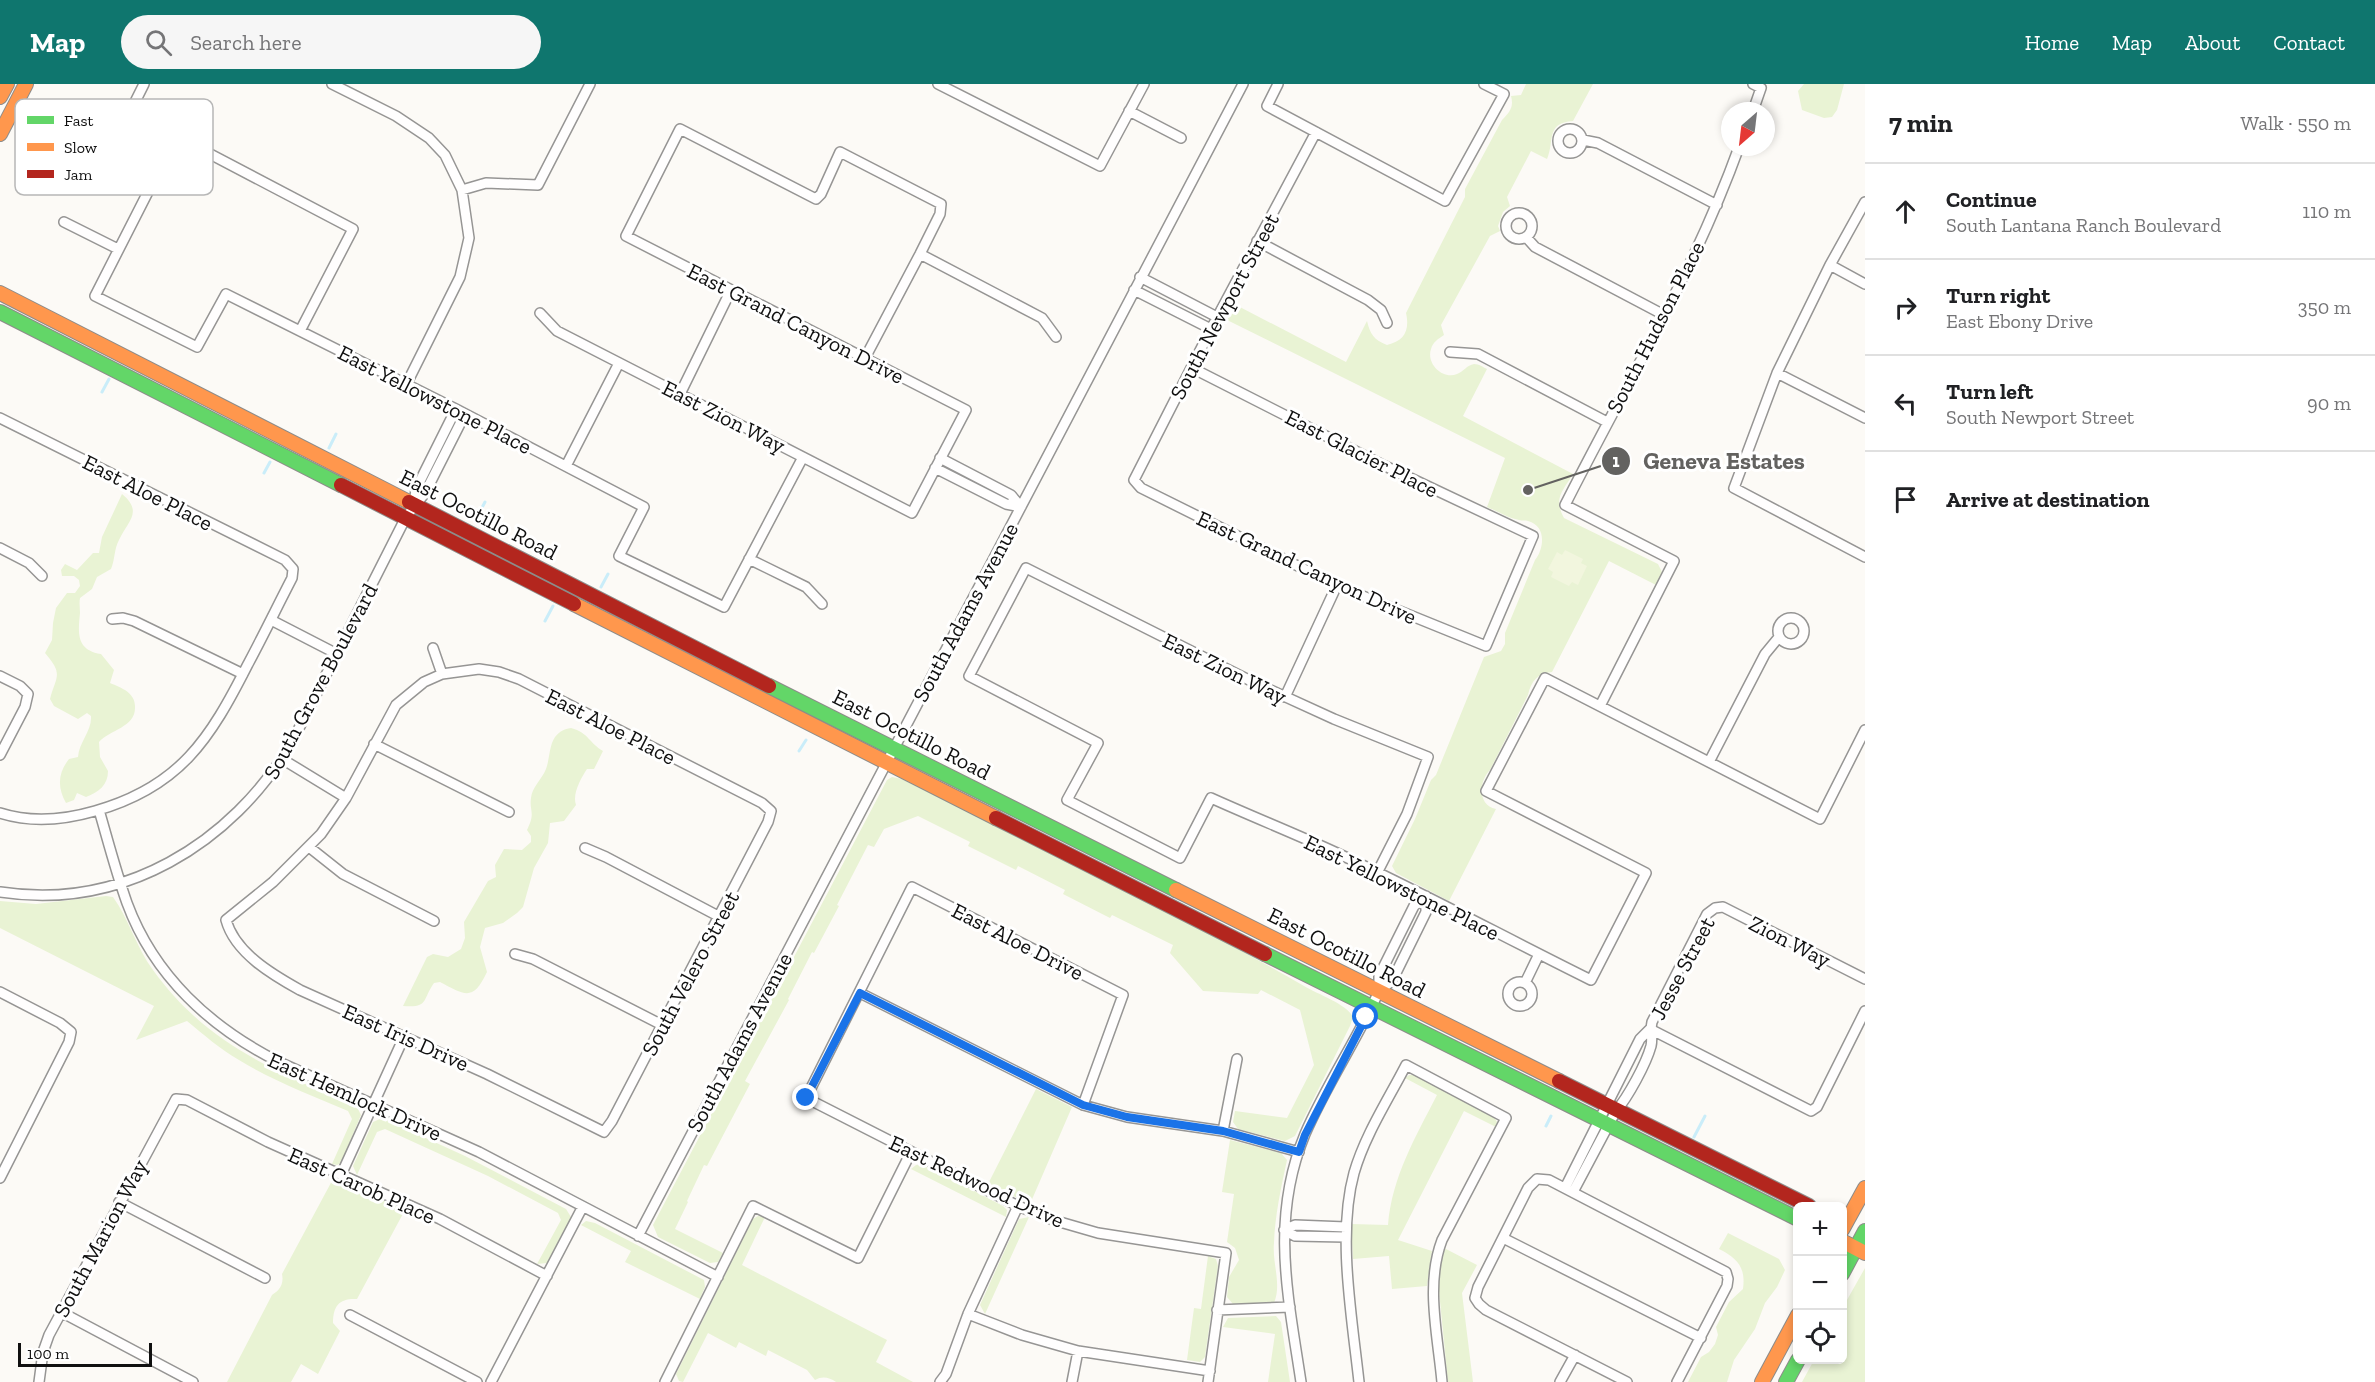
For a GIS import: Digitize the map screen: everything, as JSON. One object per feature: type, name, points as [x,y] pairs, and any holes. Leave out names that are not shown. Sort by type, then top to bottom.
[{"type":"main road","points":[[0,97],[7,84]]},
{"type":"main road","points":[[18,99],[26,84]]},
{"type":"main road","points":[[0,134],[15,105]]},
{"type":"main road","name":"East Ocotillo Road","points":[[0,293],[893,749],[1801,1202]]},
{"type":"main road","name":"East Ocotillo Road","points":[[0,312],[886,762],[1793,1217]]},
{"type":"main road","points":[[1847,1219],[1865,1188]]},
{"type":"main road","points":[[1847,1228],[1864,1234],[1860,1251],[1847,1268]]},
{"type":"main road","points":[[1762,1382],[1793,1323]]},
{"type":"main road","points":[[1786,1382],[1795,1364]]},
{"type":"street","points":[[136,99],[144,84]]},
{"type":"street","points":[[332,84],[396,116],[429,138],[445,155],[462,190],[469,238],[459,277],[406,385]]},
{"type":"street","points":[[462,190],[486,183],[538,185],[590,84]]},
{"type":"street","points":[[938,84],[1100,166],[1143,84]]},
{"type":"street","name":"South Adams Avenue","points":[[638,1236],[1243,84]]},
{"type":"street","points":[[1278,84],[1267,106],[1445,201],[1504,94],[1485,84]]},
{"type":"street","points":[[1754,102],[1757,86]]},
{"type":"street","points":[[1129,111],[1180,138]]},
{"type":"street","name":"East Grand Canyon Drive","points":[[920,254],[940,214],[941,204],[840,152],[816,198],[681,129],[626,236],[966,410],[940,458]]},
{"type":"street","name":"South Newport Street","points":[[1134,480],[1210,329],[1316,132]]},
{"type":"street","points":[[1583,140],[1598,143],[1717,205]]},
{"type":"street","points":[[213,156],[354,229],[300,331]]},
{"type":"street","name":"South Hudson Place","points":[[1600,706],[1674,561],[1565,505],[1606,422],[1664,315],[1717,205],[1736,156]]},
{"type":"street","points":[[64,222],[118,249],[146,195]]},
{"type":"street","points":[[1865,202],[1830,265],[1778,373],[1734,488],[1865,557]]},
{"type":"street","points":[[1526,237],[1535,246],[1664,315]]},
{"type":"street","points":[[1257,241],[1368,300],[1382,310],[1387,323]]},
{"type":"street","name":"East Yellowstone Place","points":[[118,249],[95,296],[197,347],[226,294],[644,507],[619,556],[724,607],[749,559]]},
{"type":"street","points":[[865,358],[920,254],[1042,318],[1056,337]]},
{"type":"street","points":[[1830,265],[1865,284]]},
{"type":"street","points":[[1140,277],[1217,317]]},
{"type":"street","points":[[680,394],[731,290]]},
{"type":"street","points":[[1134,290],[1210,329]]},
{"type":"street","name":"East Zion Way","points":[[540,313],[557,331],[912,513],[935,468]]},
{"type":"street","points":[[1450,352],[1478,354],[1606,422]]},
{"type":"street","points":[[566,466],[620,363]]},
{"type":"street","name":"East Glacier Place","points":[[1192,368],[1385,466],[1533,536],[1486,646]]},
{"type":"street","points":[[1778,373],[1865,418]]},
{"type":"street","name":"South Grove Boulevard","points":[[0,892],[68,893],[120,882],[147,873],[174,860],[213,836],[258,792],[282,759],[414,505],[416,489],[461,412]]},
{"type":"street","name":"East Aloe Place","points":[[0,418],[285,560],[293,569],[292,578],[271,620]]},
{"type":"street","points":[[803,457],[749,559],[806,587],[822,604]]},
{"type":"street","points":[[940,458],[1011,495],[1021,507],[1006,504],[935,468],[940,458]]},
{"type":"street","name":"East Grand Canyon Drive","points":[[1134,480],[1141,488],[1337,585],[1486,646]]},
{"type":"street","points":[[0,548],[29,563],[42,576]]},
{"type":"street","name":"East Zion Way","points":[[1180,858],[1067,800],[1098,743],[969,676],[1026,568],[1285,697],[1428,757],[1407,814],[1377,873]]},
{"type":"street","points":[[1285,697],[1337,585]]},
{"type":"street","points":[[112,618],[134,621],[243,674]]},
{"type":"street","points":[[0,813],[17,818],[55,819],[75,816],[120,803],[152,787],[186,760],[216,725],[271,620],[337,654]]},
{"type":"street","points":[[1709,762],[1765,654],[1779,637]]},
{"type":"street","points":[[434,648],[442,674],[424,682],[396,705],[346,798],[309,847],[343,874],[434,921]]},
{"type":"street","name":"East Aloe Place","points":[[442,674],[479,669],[499,672],[519,679],[762,803],[771,811]]},
{"type":"street","points":[[0,676],[20,686],[28,694],[25,707],[0,755]]},
{"type":"street","name":"East Yellowstone Place","points":[[1180,858],[1212,798],[1336,852],[1591,980],[1646,873],[1486,792],[1545,678],[1600,706]]},
{"type":"street","points":[[1600,706],[1820,819],[1865,730]]},
{"type":"street","points":[[374,744],[509,812]]},
{"type":"street","points":[[282,759],[346,798]]},
{"type":"street","name":"East Hemlock Drive","points":[[99,810],[127,904],[151,950],[174,984],[203,1014],[234,1038],[254,1050],[480,1152],[582,1208],[718,1277]]},
{"type":"street","name":"South Velero Street","points":[[604,1132],[612,1121],[720,916],[768,822],[771,811]]},
{"type":"street","name":"East Iris Drive","points":[[309,847],[273,882],[226,921],[229,931],[245,950],[276,976],[300,990],[509,1084],[604,1132]]},
{"type":"street","points":[[585,848],[720,916]]},
{"type":"street","name":"East Aloe Drive","points":[[860,993],[912,887],[1123,995],[1083,1105]]},
{"type":"street","points":[[1301,1382],[1284,1263],[1284,1230],[1290,1183],[1305,1135],[1379,991],[1379,976],[1414,906],[1426,896]]},
{"type":"street","name":"Zion Way","points":[[1715,908],[1723,907],[1865,979]]},
{"type":"street","name":"Jesse Street","points":[[1611,1108],[1640,1039],[1650,1029],[1707,914],[1715,908]]},
{"type":"street","points":[[515,954],[533,959],[662,1025]]},
{"type":"street","points":[[1526,983],[1539,954]]},
{"type":"street","points":[[0,992],[60,1023],[71,1032],[69,1042],[0,1178]]},
{"type":"street","points":[[860,993],[1083,1105],[1127,1117],[1223,1131],[1299,1152]]},
{"type":"street","name":"East Redwood Drive","points":[[860,993],[806,1098],[1018,1206],[1053,1221],[1098,1233],[1226,1252],[1217,1310]]},
{"type":"street","points":[[1650,1029],[1811,1111],[1817,1107],[1865,1011]]},
{"type":"street","name":"Jesse Street","points":[[1611,1108],[1625,1100],[1652,1044],[1650,1029]]},
{"type":"street","points":[[341,1175],[404,1037]]},
{"type":"street","points":[[1223,1131],[1237,1059]]},
{"type":"street","points":[[1359,1382],[1346,1232],[1348,1199],[1355,1171],[1368,1137],[1406,1065],[1506,1118],[1442,1240],[1435,1260],[1432,1279],[1442,1382]]},
{"type":"street","points":[[1627,1066],[1639,1071]]},
{"type":"street","name":"East Carob Place","points":[[176,1098],[187,1100],[248,1133],[440,1220],[547,1276]]},
{"type":"street","name":"South Marion Way","points":[[39,1382],[43,1352],[61,1312],[176,1098]]},
{"type":"street","points":[[1569,1190],[1611,1108]]},
{"type":"street","points":[[665,1382],[753,1206],[858,1258],[910,1152]]},
{"type":"street","points":[[1627,1382],[1479,1304],[1475,1292],[1532,1182],[1543,1178],[1569,1190],[1726,1272],[1727,1286],[1677,1382]]},
{"type":"street","points":[[119,1202],[265,1278]]},
{"type":"street","points":[[940,1382],[946,1374],[968,1314],[1018,1206]]},
{"type":"street","points":[[491,1382],[582,1208]]},
{"type":"street","points":[[1284,1230],[1295,1226],[1346,1232]]},
{"type":"street","points":[[1503,1238],[1701,1338]]},
{"type":"street","points":[[1208,1382],[1217,1310],[1290,1307]]},
{"type":"street","points":[[61,1312],[193,1382]]},
{"type":"street","points":[[350,1314],[477,1382]]},
{"type":"street","points":[[968,1314],[1022,1335],[1078,1351],[1210,1371]]},
{"type":"street","points":[[1072,1382],[1078,1351]]},
{"type":"street","points":[[1560,1382],[1575,1355]]},
{"type":"green space","points":[[1526,84],[1593,84],[1573,121],[1564,122],[1555,129],[1547,159],[1531,151],[1507,197],[1510,206],[1503,212],[1498,226],[1500,231],[1490,236],[1441,325],[1444,335],[1432,347],[1431,360],[1441,373],[1446,375],[1457,374],[1474,364],[1487,369],[1463,416],[1573,474],[1559,500],[1564,518],[1658,564],[1662,572],[1656,585],[1609,561],[1552,672],[1539,676],[1533,682],[1486,775],[1482,786],[1483,798],[1490,807],[1496,809],[1449,901],[1396,873],[1392,866],[1431,780],[1436,775],[1484,657],[1501,651],[1505,644],[1505,633],[1542,544],[1541,533],[1534,524],[1511,518],[1487,507],[1505,458],[1227,320],[1236,305],[1346,362],[1367,321],[1373,336],[1387,345],[1402,338],[1407,325],[1406,313],[1465,197],[1465,189],[1502,120],[1511,109],[1511,96],[1521,95]]},
{"type":"green space","points":[[1804,84],[1844,84],[1837,110],[1832,117],[1824,118],[1802,110],[1798,91]]},
{"type":"green space","points":[[122,494],[132,506],[132,517],[117,543],[111,569],[97,577],[92,589],[80,598],[79,634],[83,645],[101,654],[114,670],[110,683],[131,695],[135,703],[134,714],[127,724],[99,742],[100,757],[108,771],[104,784],[95,793],[86,797],[77,793],[74,800],[66,803],[60,786],[61,775],[69,759],[78,757],[90,727],[91,716],[87,713],[78,719],[54,706],[50,699],[57,671],[45,653],[52,640],[56,608],[67,593],[75,593],[80,586],[79,580],[74,576],[62,576],[61,570],[65,564],[77,570],[93,553],[99,553],[102,537]]},
{"type":"green space","points":[[1565,550],[1583,559],[1581,563],[1587,566],[1578,585],[1572,582],[1569,586],[1551,577],[1553,572],[1548,569],[1557,552],[1562,555]]},
{"type":"green space","points":[[571,728],[585,735],[603,751],[594,769],[587,769],[580,781],[575,796],[576,805],[564,821],[550,823],[548,843],[534,868],[523,907],[503,923],[485,928],[480,947],[487,972],[482,982],[473,992],[468,993],[440,982],[434,983],[424,1002],[417,1006],[403,1006],[427,957],[433,954],[448,957],[461,949],[465,938],[464,922],[488,881],[496,877],[495,865],[504,849],[522,850],[531,842],[531,836],[527,830],[532,816],[532,794],[546,769],[555,737]]},
{"type":"green space","points":[[892,777],[902,779],[1155,905],[1350,1012],[1353,1017],[1350,1026],[1295,1136],[1285,1141],[1238,1129],[1233,1122],[1235,1111],[1287,1118],[1314,1065],[1300,1010],[1261,990],[1258,994],[1203,991],[1170,953],[1173,945],[1112,915],[1110,918],[1063,894],[1065,890],[1018,866],[1016,870],[968,846],[970,842],[918,816],[884,829],[874,847],[868,845],[837,905],[839,906],[814,953],[812,952],[745,1081],[750,1084],[707,1166],[704,1165],[687,1201],[675,1229],[723,1253],[718,1262],[710,1263],[658,1237],[653,1225],[887,780]]},
{"type":"green space","points":[[113,897],[119,906],[153,970],[174,996],[197,1018],[220,1037],[245,1053],[298,1081],[357,1107],[361,1115],[341,1163],[332,1164],[352,1119],[348,1111],[252,1068],[212,1042],[187,1021],[136,1040],[154,1006],[0,928],[0,901],[36,904]]},
{"type":"green space","points":[[1414,1075],[1494,1117],[1497,1122],[1496,1127],[1464,1111],[1398,1240],[1432,1251],[1427,1286],[1392,1289],[1389,1256],[1353,1259],[1351,1224],[1388,1225],[1390,1207],[1399,1174],[1437,1095],[1405,1078]]},
{"type":"green space","points":[[1036,1089],[1072,1107],[1030,1204],[988,1184]]},
{"type":"green space","points":[[382,1118],[465,1156],[566,1209],[571,1217],[547,1263],[537,1264],[561,1220],[558,1213],[488,1176],[385,1129],[377,1132],[357,1175],[353,1166],[373,1122]]},
{"type":"green space","points":[[1230,1140],[1281,1153],[1287,1160],[1275,1233],[1277,1288],[1274,1303],[1233,1304],[1227,1297],[1229,1277],[1239,1260],[1235,1248],[1227,1242],[1234,1194],[1222,1192]]},
{"type":"green space","points":[[923,1164],[1003,1206],[1007,1210],[1006,1217],[911,1169]]},
{"type":"green space","points":[[333,1179],[405,1210],[357,1299],[342,1301],[336,1307],[333,1323],[340,1331],[318,1374],[301,1364],[291,1382],[227,1382],[272,1295],[281,1286],[282,1274]]},
{"type":"green space","points":[[758,1216],[765,1217],[742,1265],[887,1340],[876,1362],[913,1382],[836,1382],[828,1378],[815,1380],[807,1370],[768,1350],[766,1356],[739,1342],[736,1348],[708,1333],[683,1382],[679,1381],[676,1374],[753,1219]]},
{"type":"green space","points":[[1029,1217],[985,1314],[980,1305],[1019,1219]]},
{"type":"green space","points":[[586,1221],[595,1223],[704,1280],[705,1287],[700,1299],[625,1262],[631,1251],[581,1225]]},
{"type":"green space","points":[[1728,1233],[1779,1259],[1785,1270],[1777,1287],[1765,1303],[1755,1329],[1734,1360],[1727,1382],[1688,1382],[1701,1357],[1715,1344],[1718,1335],[1716,1327],[1729,1302],[1743,1289],[1744,1281],[1739,1264],[1719,1249]]},
{"type":"green space","points":[[1444,1248],[1477,1265],[1462,1293],[1473,1382],[1448,1382],[1438,1281]]},
{"type":"green space","points":[[1208,1256],[1216,1259],[1218,1266],[1205,1357],[1200,1362],[1187,1360],[1194,1308],[1201,1309]]},
{"type":"green space","points":[[1865,1268],[1865,1382],[1802,1382],[1812,1364],[1847,1364],[1847,1300]]},
{"type":"green space","points":[[1276,1316],[1281,1322],[1290,1382],[1268,1382],[1275,1334],[1223,1327],[1228,1318]]},
{"type":"waterway","points":[[102,392],[109,379]]},
{"type":"waterway","points":[[329,448],[336,434]]},
{"type":"waterway","points":[[264,473],[270,462]]},
{"type":"waterway","points":[[477,517],[485,502]]},
{"type":"waterway","points":[[601,587],[608,574]]},
{"type":"waterway","points":[[545,621],[553,606]]},
{"type":"waterway","points":[[799,751],[806,740]]},
{"type":"waterway","points":[[1546,1126],[1551,1116]]},
{"type":"waterway","points":[[1694,1137],[1705,1116]]},
{"type":"traffic: fast","points":[[0,312],[341,485]]},
{"type":"traffic: fast","points":[[769,686],[1176,890]]},
{"type":"traffic: fast","points":[[1265,954],[1793,1217]]},
{"type":"traffic: fast","points":[[1847,1265],[1865,1231]]},
{"type":"traffic: fast","points":[[1786,1382],[1796,1364]]},
{"type":"traffic: slow","points":[[0,97],[7,84]]},
{"type":"traffic: slow","points":[[18,99],[26,84]]},
{"type":"traffic: slow","points":[[0,134],[15,105]]},
{"type":"traffic: slow","points":[[0,293],[409,502]]},
{"type":"traffic: slow","points":[[574,604],[996,818]]},
{"type":"traffic: slow","points":[[1176,890],[1559,1081]]},
{"type":"traffic: slow","points":[[1847,1221],[1865,1188]]},
{"type":"traffic: slow","points":[[1847,1244],[1865,1253]]},
{"type":"traffic: slow","points":[[1762,1382],[1793,1324]]},
{"type":"traffic: jam","points":[[341,485],[574,604]]},
{"type":"traffic: jam","points":[[409,502],[769,686]]},
{"type":"traffic: jam","points":[[996,818],[1265,954]]},
{"type":"traffic: jam","points":[[1559,1081],[1801,1202]]},
{"type":"place","name":"Geneva Estates","points":[[1528,490]]},
{"type":"route","points":[[806,1098],[860,993],[1083,1105],[1127,1117],[1223,1131],[1299,1152],[1305,1135],[1366,1017]]}]
